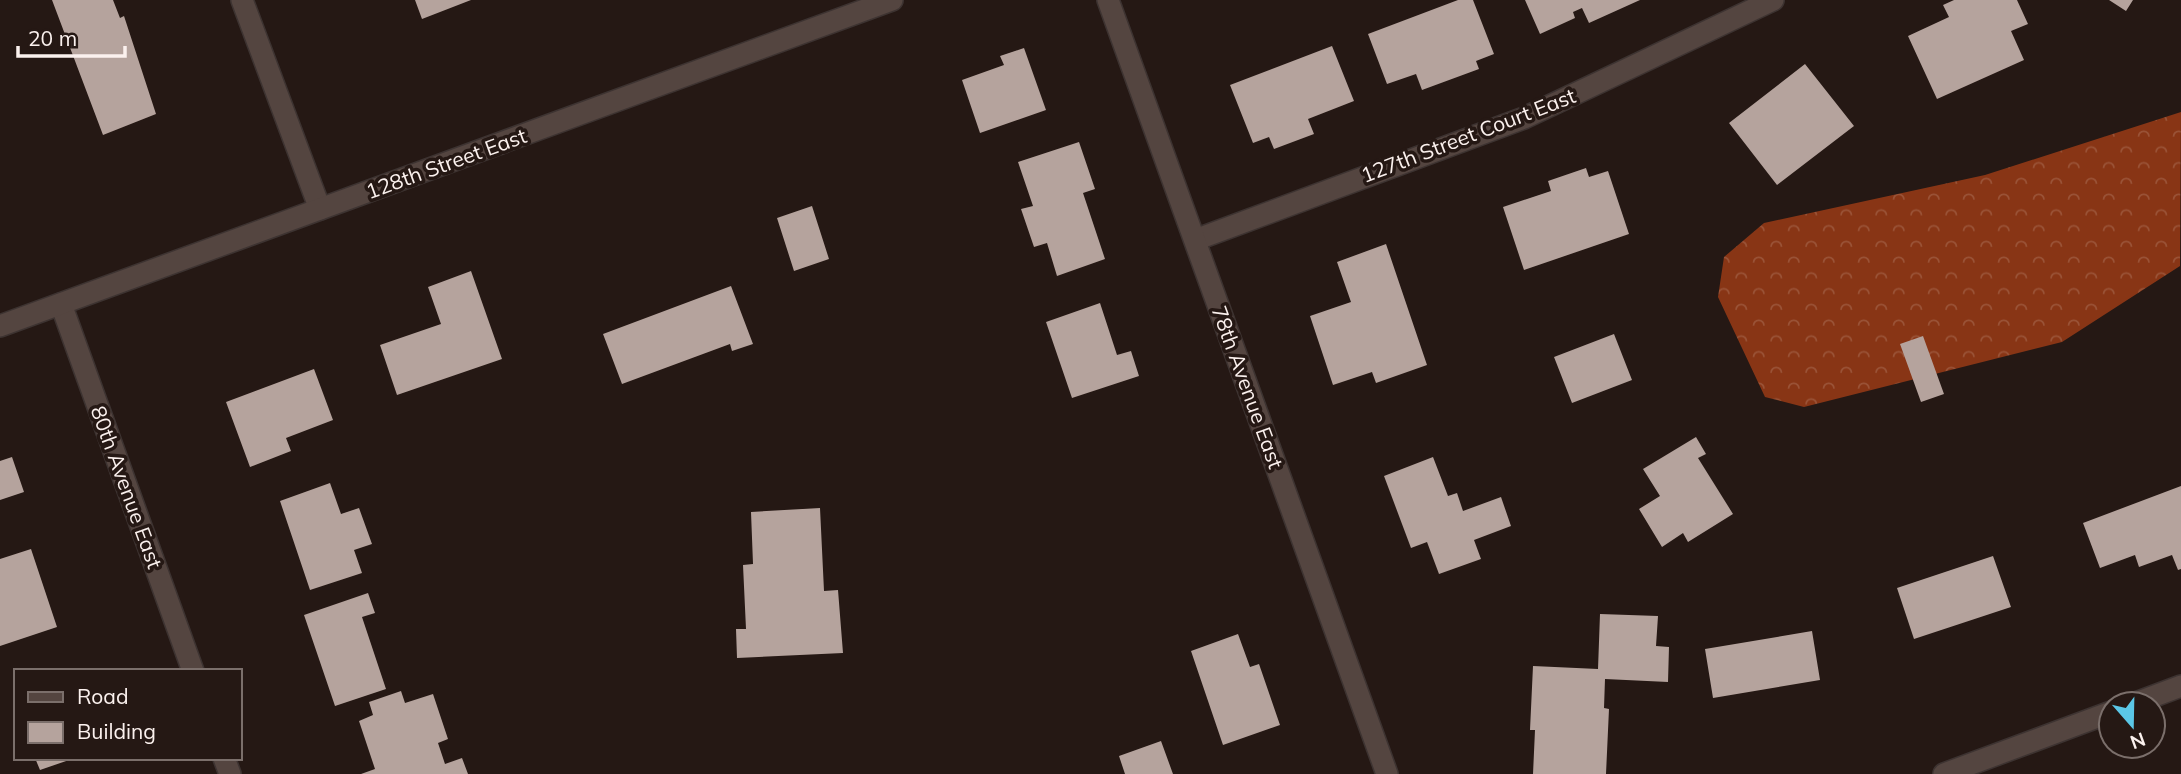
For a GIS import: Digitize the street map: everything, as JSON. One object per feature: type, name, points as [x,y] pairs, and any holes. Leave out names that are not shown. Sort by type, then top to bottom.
[{"type":"street","points":[[242,0],[320,209]]},
{"type":"street","name":"128th Street East","points":[[0,326],[892,0]]},
{"type":"street","name":"78th Avenue East","points":[[1108,0],[1387,774]]},
{"type":"street","name":"127th Street Court East","points":[[1195,240],[1524,118],[1773,0]]},
{"type":"street","name":"80th Avenue East","points":[[61,304],[192,669]]},
{"type":"street","points":[[1944,774],[2097,717]]},
{"type":"green space","points":[[2181,112],[2180,266],[2062,342],[1804,407],[1765,397],[1718,297],[1724,257],[1764,223],[1985,175]]},
{"type":"building","points":[[52,0],[113,0],[120,18],[124,16],[156,114],[103,135]]},
{"type":"building","points":[[415,0],[471,0],[422,19]]},
{"type":"building","points":[[1458,0],[1473,0],[1494,54],[1476,61],[1479,69],[1422,90],[1416,74],[1387,84],[1368,34]]},
{"type":"building","points":[[1525,0],[1640,0],[1589,23],[1582,8],[1573,12],[1575,18],[1540,34]]},
{"type":"building","points":[[1954,0],[2017,0],[2028,24],[2011,31],[2024,60],[1937,99],[1908,36],[1949,17],[1943,5]]},
{"type":"building","points":[[2109,0],[2133,0],[2126,11]]},
{"type":"building","points":[[1332,46],[1354,101],[1308,119],[1314,134],[1274,149],[1269,137],[1253,143],[1230,85]]},
{"type":"building","points":[[1024,48],[1046,110],[980,133],[962,80],[1004,65],[1000,56]]},
{"type":"building","points":[[1805,64],[1854,126],[1777,185],[1729,123]]},
{"type":"building","points":[[1079,142],[1095,189],[1083,193],[1105,259],[1057,276],[1047,243],[1034,247],[1021,209],[1033,206],[1018,162]]},
{"type":"building","points":[[1586,168],[1589,177],[1608,171],[1629,234],[1524,270],[1503,207],[1551,191],[1548,181]]},
{"type":"building","points":[[812,206],[829,259],[794,271],[777,218]]},
{"type":"building","points":[[1386,244],[1427,365],[1376,383],[1372,372],[1333,385],[1310,316],[1351,302],[1337,262]]},
{"type":"building","points":[[471,271],[502,359],[397,395],[380,345],[441,324],[428,287]]},
{"type":"building","points":[[731,286],[753,344],[732,351],[730,344],[622,384],[603,334]]},
{"type":"building","points":[[1100,303],[1117,355],[1131,351],[1139,376],[1072,398],[1046,322]]},
{"type":"building","points":[[1614,334],[1632,380],[1572,403],[1554,357]]},
{"type":"building","points":[[1923,336],[1944,394],[1921,402],[1900,344]]},
{"type":"building","points":[[314,369],[333,420],[286,438],[291,451],[250,467],[226,402]]},
{"type":"building","points":[[1696,437],[1706,454],[1698,458],[1733,514],[1688,542],[1683,533],[1662,547],[1639,509],[1660,496],[1643,469]]},
{"type":"building","points":[[12,457],[24,492],[0,500],[0,461]]},
{"type":"building","points":[[1433,457],[1448,496],[1457,493],[1463,511],[1501,497],[1511,526],[1474,540],[1481,559],[1439,574],[1427,542],[1411,548],[1384,476]]},
{"type":"building","points":[[330,483],[341,514],[359,508],[372,544],[354,550],[362,573],[310,590],[280,501]]},
{"type":"building","points":[[2181,486],[2181,569],[2178,570],[2172,555],[2139,567],[2135,555],[2100,568],[2083,523]]},
{"type":"building","points":[[820,508],[824,591],[838,590],[843,653],[737,658],[736,629],[746,629],[743,565],[753,564],[751,512]]},
{"type":"building","points":[[31,549],[57,627],[0,646],[0,559]]},
{"type":"building","points":[[1993,556],[2011,607],[1914,639],[1897,588]]},
{"type":"building","points":[[368,593],[375,613],[362,617],[386,689],[335,706],[304,615]]},
{"type":"building","points":[[1600,614],[1658,616],[1656,646],[1669,647],[1668,682],[1605,679],[1604,708],[1609,709],[1606,774],[1533,774],[1535,730],[1530,730],[1533,666],[1598,669]]},
{"type":"building","points":[[1812,631],[1820,680],[1713,698],[1705,649]]},
{"type":"building","points":[[1238,634],[1250,667],[1259,664],[1280,725],[1223,745],[1191,651]]},
{"type":"building","points":[[401,691],[405,703],[433,694],[448,739],[438,743],[445,764],[462,758],[468,774],[361,774],[375,769],[359,721],[373,715],[369,702]]},
{"type":"building","points":[[1161,741],[1173,774],[1125,774],[1119,756]]},
{"type":"building","points":[[36,760],[69,760],[40,770]]}]
